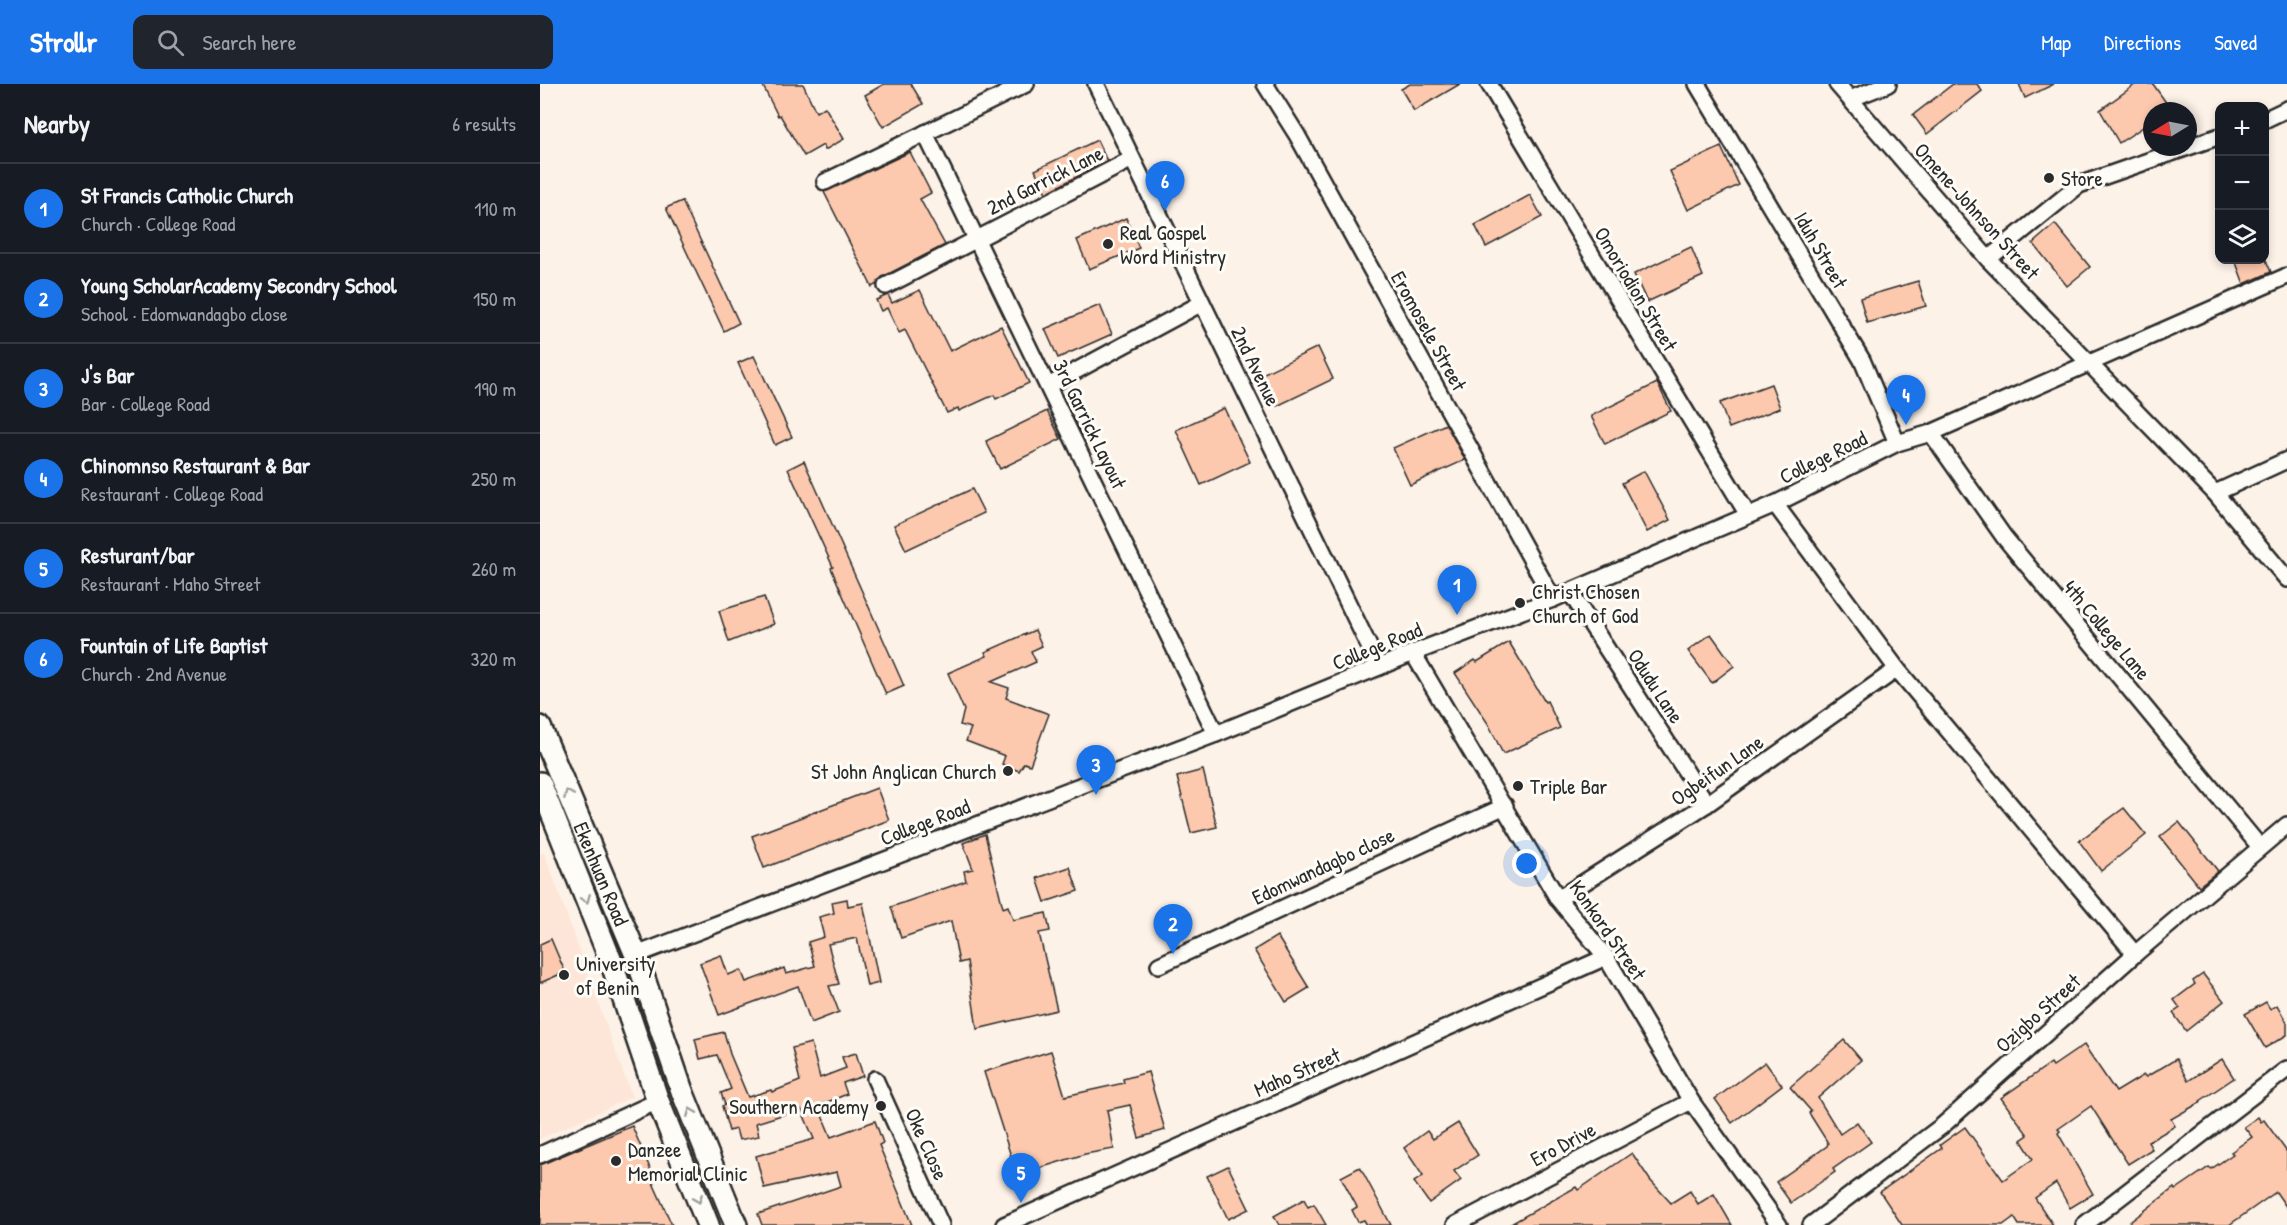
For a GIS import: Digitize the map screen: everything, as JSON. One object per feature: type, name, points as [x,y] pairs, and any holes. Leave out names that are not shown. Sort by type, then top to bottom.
[{"type":"main road","name":"Ekenhuan Road","points":[[540,727],[636,955],[682,1091],[736,1225]]},
{"type":"main road","name":"Ekenhuan Road","points":[[540,783],[612,964],[658,1101],[708,1225]]},
{"type":"street","points":[[825,182],[1026,84]]},
{"type":"street","name":"2nd Avenue","points":[[1096,84],[1379,667]]},
{"type":"street","name":"Eromosele Street","points":[[1265,84],[1297,135],[1553,599]]},
{"type":"street","name":"Omoriodion Street","points":[[1489,84],[1748,515]]},
{"type":"street","name":"Iduh Street","points":[[1697,84],[1862,360],[1897,443]]},
{"type":"street","name":"Omene-Johnson Street","points":[[1837,84],[1988,259],[2216,492],[2287,579]]},
{"type":"street","points":[[1850,99],[1888,84]]},
{"type":"street","points":[[2269,118],[2287,109]]},
{"type":"street","name":"3rd Garrick Layout","points":[[925,133],[1216,734]]},
{"type":"street","points":[[1988,259],[2079,185],[2215,138]]},
{"type":"street","name":"2nd Garrick Lane","points":[[886,286],[1132,159]]},
{"type":"street","name":"College Road","points":[[636,955],[1216,734],[1413,653],[1553,599],[1775,504],[1897,443],[1931,433],[2287,276]]},
{"type":"street","points":[[1048,386],[1202,303]]},
{"type":"street","name":"4th College Lane","points":[[1931,433],[2004,537],[2260,847]]},
{"type":"street","points":[[2216,492],[2287,460]]},
{"type":"street","points":[[1775,504],[1897,669],[2135,954]]},
{"type":"street","name":"Odudu Lane","points":[[1570,592],[1707,804]]},
{"type":"street","name":"Konkord Street","points":[[1413,653],[1558,899],[1606,957],[1691,1101],[1779,1225]]},
{"type":"street","name":"Ogbeifun Lane","points":[[1558,899],[1707,804],[1897,669]]},
{"type":"street","name":"Edomwandagbo close","points":[[1159,965],[1505,806]]},
{"type":"street","name":"Ozigbo Street","points":[[1811,1225],[1942,1126],[2135,954],[2287,825]]},
{"type":"street","name":"Maho Street","points":[[1004,1225],[1606,957]]},
{"type":"street","points":[[2084,1225],[2287,1069]]},
{"type":"street","name":"Oke Close","points":[[875,1079],[941,1225]]},
{"type":"street","points":[[540,1155],[658,1101]]},
{"type":"street","name":"Ero Drive","points":[[1455,1225],[1691,1101]]},
{"type":"shaded area","name":"University of Benin","points":[[540,853],[545,854],[632,1097],[540,1139]]},
{"type":"building","points":[[762,84],[803,84],[816,112],[825,107],[844,139],[825,150],[823,145],[804,156],[780,115],[778,116]]},
{"type":"building","points":[[884,84],[911,84],[923,104],[883,127],[865,95]]},
{"type":"building","points":[[1410,84],[1460,84],[1414,111],[1401,89]]},
{"type":"building","points":[[1953,84],[1977,84],[1982,91],[1927,134],[1913,115]]},
{"type":"building","points":[[2019,84],[2054,84],[2025,98]]},
{"type":"building","points":[[2136,84],[2153,84],[2166,102],[2143,102],[2143,127],[2119,143],[2100,110]]},
{"type":"building","points":[[1097,140],[1107,161],[1046,193],[1035,170]]},
{"type":"building","points":[[1721,147],[1739,185],[1688,210],[1670,171]]},
{"type":"building","points":[[910,152],[931,193],[920,199],[945,245],[882,277],[872,287],[824,192]]},
{"type":"building","points":[[1530,195],[1542,217],[1486,247],[1475,225]]},
{"type":"building","points":[[682,201],[739,323],[724,331],[666,208]]},
{"type":"building","name":"Real Gospel Word Ministry","points":[[1126,218],[1139,248],[1089,269],[1077,240]]},
{"type":"building","points":[[2055,224],[2090,267],[2067,286],[2033,243]]},
{"type":"building","points":[[1691,247],[1703,276],[1647,302],[1634,274]]},
{"type":"building","points":[[2236,264],[2268,264],[2271,272],[2244,284]]},
{"type":"building","points":[[1918,281],[1926,306],[1867,323],[1860,298]]},
{"type":"building","points":[[920,290],[950,351],[1001,326],[1029,383],[996,399],[994,395],[959,411],[958,408],[947,413],[905,330],[899,333],[887,308],[881,311],[876,300],[888,295],[892,303]]},
{"type":"building","points":[[1100,305],[1112,334],[1058,358],[1045,329]]},
{"type":"building","points":[[1318,347],[1333,379],[1277,406],[1262,374]]},
{"type":"building","points":[[754,356],[792,437],[775,445],[738,363]]},
{"type":"building","points":[[1657,383],[1671,411],[1605,444],[1591,416]]},
{"type":"building","points":[[1771,384],[1780,408],[1729,428],[1720,403]]},
{"type":"building","points":[[1224,408],[1250,462],[1201,485],[1176,430]]},
{"type":"building","points":[[1047,411],[1061,439],[1000,469],[986,441]]},
{"type":"building","points":[[1446,424],[1465,460],[1410,485],[1393,448]]},
{"type":"building","points":[[804,461],[904,686],[886,694],[831,568],[833,567],[788,469]]},
{"type":"building","points":[[1644,471],[1670,520],[1647,532],[1622,483]]},
{"type":"building","points":[[972,489],[984,513],[906,550],[894,525]]},
{"type":"building","points":[[764,597],[774,624],[729,642],[719,611]]},
{"type":"building","points":[[1035,630],[1042,646],[1031,651],[1036,662],[991,682],[1009,688],[1006,698],[1049,714],[1030,765],[1024,763],[1019,771],[1002,764],[1005,756],[966,741],[971,728],[960,725],[964,710],[948,673],[987,656],[985,652]]},
{"type":"building","points":[[1711,634],[1734,666],[1712,683],[1688,651]]},
{"type":"building","points":[[1509,642],[1545,702],[1547,701],[1560,728],[1503,754],[1489,725],[1455,673]]},
{"type":"building","points":[[1203,770],[1217,827],[1191,833],[1177,777]]},
{"type":"building","points":[[877,788],[889,820],[764,868],[752,836]]},
{"type":"building","points":[[2124,808],[2146,835],[2101,871],[2079,841]]},
{"type":"building","points":[[2179,822],[2218,871],[2199,886],[2160,837]]},
{"type":"building","points":[[985,834],[1003,908],[1008,906],[1013,920],[1046,913],[1050,931],[1039,933],[1057,1010],[977,1029],[967,961],[959,963],[951,921],[901,938],[891,907],[966,881],[964,871],[973,869],[963,843]]},
{"type":"building","points":[[1070,867],[1078,891],[1045,902],[1037,878]]},
{"type":"building","points":[[847,899],[848,906],[863,903],[879,983],[867,986],[857,938],[828,944],[839,984],[829,986],[839,1012],[811,1023],[798,986],[719,1015],[700,963],[721,955],[728,975],[741,970],[746,982],[784,968],[786,974],[815,966],[808,942],[824,937],[819,917],[834,913],[832,902]]},
{"type":"building","points":[[1277,936],[1309,988],[1286,1002],[1254,950]]},
{"type":"building","points":[[551,939],[565,972],[540,983],[540,944]]},
{"type":"building","points":[[2203,974],[2224,1001],[2186,1031],[2173,1013],[2180,1008],[2174,1000],[2195,984],[2193,981]]},
{"type":"building","points":[[2266,1002],[2270,1009],[2277,1005],[2287,1023],[2287,1035],[2265,1048],[2245,1014]]},
{"type":"building","points":[[724,1032],[730,1054],[748,1097],[771,1090],[772,1092],[800,1081],[792,1048],[811,1043],[820,1078],[846,1068],[842,1057],[856,1053],[863,1076],[843,1083],[847,1094],[818,1106],[831,1137],[875,1121],[883,1143],[879,1145],[912,1225],[762,1225],[758,1214],[841,1186],[837,1172],[764,1188],[756,1156],[814,1139],[801,1109],[756,1123],[759,1136],[739,1140],[736,1129],[729,1131],[721,1093],[731,1089],[717,1055],[700,1059],[695,1039]]},
{"type":"building","points":[[1844,1040],[1861,1060],[1818,1098],[1840,1134],[1857,1122],[1871,1142],[1833,1169],[1835,1172],[1791,1203],[1776,1182],[1827,1146],[1828,1143],[1809,1113],[1811,1111],[1790,1087]]},
{"type":"building","points":[[2084,1045],[2116,1092],[2176,1059],[2188,1081],[2222,1059],[2234,1078],[2201,1102],[2171,1119],[2175,1126],[2148,1142],[2152,1149],[2128,1164],[2091,1106],[2058,1129],[2060,1131],[2058,1133],[2093,1194],[2070,1208],[2056,1183],[2035,1198],[2053,1225],[2019,1225],[2014,1217],[2003,1225],[1902,1225],[1880,1192],[1942,1148],[1940,1145],[1965,1127],[2003,1180],[2033,1159],[2021,1140],[2028,1135],[2001,1098],[2051,1063],[2053,1066]]},
{"type":"building","points":[[1051,1051],[1065,1096],[1124,1083],[1123,1079],[1148,1072],[1165,1130],[1139,1138],[1130,1105],[1107,1110],[1114,1149],[1085,1154],[1017,1175],[984,1072]]},
{"type":"building","points":[[1765,1062],[1782,1085],[1732,1123],[1715,1099]]},
{"type":"building","points":[[2258,1117],[2261,1122],[2264,1120],[2287,1152],[2287,1208],[2276,1192],[2229,1225],[2126,1225],[2174,1188],[2175,1190],[2233,1154],[2231,1152],[2252,1137],[2244,1127]]},
{"type":"building","points":[[1458,1123],[1478,1155],[1454,1171],[1461,1180],[1429,1203],[1414,1182],[1423,1176],[1404,1148],[1427,1131],[1433,1139]]},
{"type":"building","points":[[632,1126],[652,1173],[649,1174],[672,1225],[540,1225],[540,1165]]},
{"type":"building","points":[[1632,1153],[1650,1180],[1671,1203],[1690,1191],[1698,1204],[1714,1194],[1732,1225],[1509,1225],[1576,1187],[1578,1190]]},
{"type":"building","points":[[1228,1166],[1249,1209],[1228,1219],[1207,1176]]},
{"type":"building","points":[[1360,1167],[1391,1225],[1367,1225],[1364,1220],[1358,1222],[1352,1210],[1357,1207],[1341,1177]]},
{"type":"building","points":[[1304,1199],[1308,1207],[1314,1204],[1326,1225],[1279,1225],[1274,1216]]},
{"type":"place","name":"Store","points":[[2049,178]]},
{"type":"place","name":"Fountain of Life Baptist","points":[[1165,211]]},
{"type":"place","name":"Real Gospel Word Ministry","points":[[1108,244]]},
{"type":"place","name":"Chinomnso Restaurant & Bar","points":[[1906,425]]},
{"type":"place","name":"Christ Chosen Church of God","points":[[1520,603]]},
{"type":"place","name":"St Francis Catholic Church","points":[[1457,615]]},
{"type":"place","name":"St John Anglican Church","points":[[1008,771]]},
{"type":"place","name":"Triple Bar","points":[[1518,786]]},
{"type":"place","name":"J's Bar","points":[[1096,795]]},
{"type":"place","name":"Young ScholarAcademy Secondry School","points":[[1173,954]]},
{"type":"place","name":"University of Benin","points":[[564,975]]},
{"type":"place","name":"Southern Academy","points":[[881,1106]]},
{"type":"place","name":"Danzee Memorial Clinic","points":[[616,1161]]},
{"type":"place","name":"Resturant/bar","points":[[1021,1203]]}]
